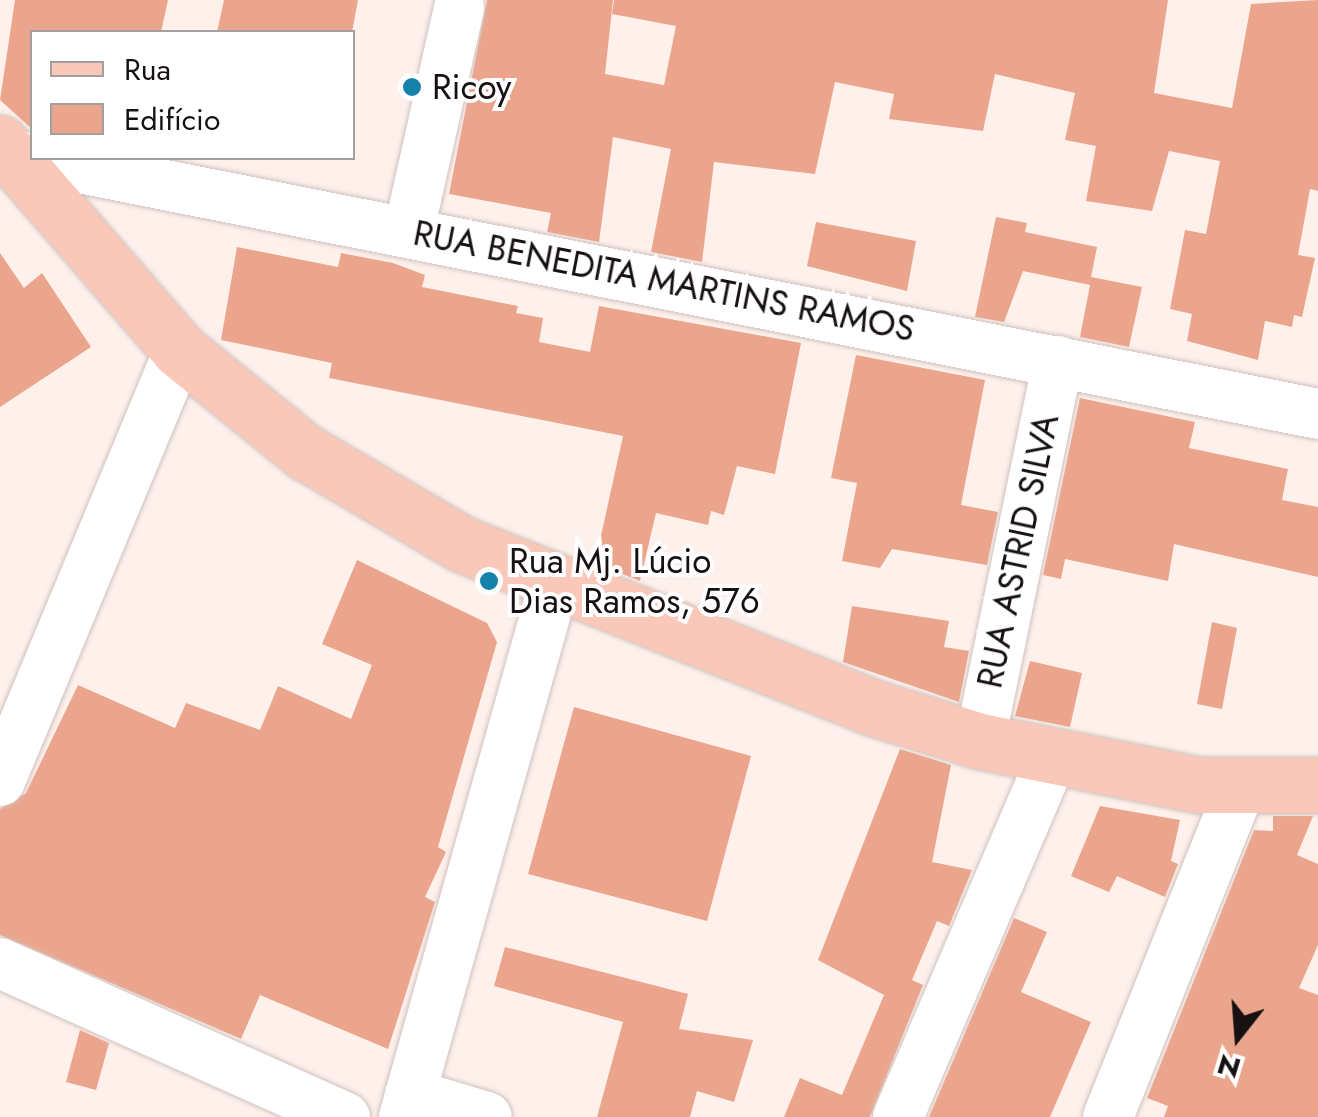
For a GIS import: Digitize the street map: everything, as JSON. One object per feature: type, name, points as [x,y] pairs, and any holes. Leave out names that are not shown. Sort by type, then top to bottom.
[{"type":"main road","points":[[4,149],[179,350],[349,480],[462,544],[554,584],[980,741],[1240,788],[1318,785]]},
{"type":"street","points":[[409,230],[459,8]]},
{"type":"street","name":"RUA BENEDITA MARTINS RAMOS","points":[[4,149],[30,154]]},
{"type":"street","name":"RUA BENEDITA MARTINS RAMOS","points":[[59,160],[1318,414]]},
{"type":"street","points":[[0,781],[179,350]]},
{"type":"street","name":"RUA ASTRID SILVA","points":[[980,741],[1058,362]]},
{"type":"street","points":[[487,1117],[407,1106],[554,584]]},
{"type":"street","points":[[898,1117],[1052,757]]},
{"type":"street","points":[[1108,1117],[1240,788]]},
{"type":"street","points":[[0,963],[345,1117]]},
{"type":"building","points":[[15,0],[168,0],[161,30],[30,30],[30,127],[0,100]]},
{"type":"building","points":[[224,0],[358,0],[352,30],[217,30]]},
{"type":"building","points":[[487,0],[613,0],[605,74],[664,85],[676,26],[612,14],[614,0],[1168,0],[1154,93],[1232,108],[1251,4],[1318,0],[1318,191],[1310,189],[1298,255],[1315,258],[1302,317],[1294,315],[1292,327],[1265,321],[1258,360],[1187,341],[1192,314],[1170,309],[1185,230],[1206,234],[1220,161],[1169,151],[1152,211],[1086,201],[1096,146],[1065,140],[1075,93],[995,74],[983,131],[889,119],[894,94],[835,82],[815,174],[714,162],[702,262],[651,252],[671,149],[613,137],[599,242],[547,232],[551,213],[449,194]]},
{"type":"building","points":[[996,217],[1027,223],[1025,232],[1097,247],[1091,277],[1142,287],[1129,347],[1080,337],[1090,285],[1023,271],[1004,322],[975,317]]},
{"type":"building","points":[[816,222],[916,241],[907,291],[807,266]]},
{"type":"building","points":[[237,247],[338,267],[341,253],[393,263],[425,275],[422,287],[518,306],[516,313],[543,318],[539,342],[590,352],[599,306],[801,343],[775,474],[737,466],[724,515],[711,511],[708,525],[656,513],[640,581],[595,563],[623,436],[329,378],[332,363],[221,340]]},
{"type":"building","points":[[0,253],[24,288],[42,273],[91,347],[0,407]]},
{"type":"building","points":[[856,355],[985,380],[961,505],[998,512],[987,565],[892,549],[880,568],[842,561],[857,483],[831,478]]},
{"type":"building","points":[[1080,398],[1195,422],[1189,448],[1288,469],[1282,500],[1318,507],[1318,577],[1174,544],[1168,581],[1065,559],[1061,579],[1043,575]]},
{"type":"building","points":[[357,560],[487,623],[497,642],[438,847],[446,852],[425,897],[435,902],[388,1049],[260,995],[241,1039],[0,935],[0,809],[26,793],[78,685],[175,728],[186,703],[260,730],[278,686],[351,719],[372,665],[322,644]]},
{"type":"building","points":[[852,606],[949,621],[944,647],[969,651],[959,702],[843,662]]},
{"type":"building","points":[[1212,622],[1237,628],[1222,709],[1197,704]]},
{"type":"building","points":[[1030,661],[1082,673],[1070,727],[1015,716]]},
{"type":"building","points":[[574,707],[751,756],[707,921],[528,874]]},
{"type":"building","points":[[900,749],[951,765],[932,862],[972,870],[949,926],[937,921],[912,980],[923,985],[870,1117],[784,1117],[800,1078],[842,1095],[884,995],[818,960]]},
{"type":"building","points":[[1100,806],[1180,820],[1171,861],[1178,864],[1165,897],[1117,876],[1109,892],[1071,876]]},
{"type":"building","points":[[1273,816],[1313,816],[1297,855],[1318,864],[1318,945],[1299,988],[1318,995],[1318,1117],[1164,1117],[1168,1106],[1147,1098],[1254,830],[1273,831]]},
{"type":"building","points":[[1014,918],[1047,932],[1021,992],[1091,1022],[1050,1117],[929,1117]]},
{"type":"building","points":[[505,947],[688,994],[679,1029],[753,1040],[734,1102],[697,1091],[690,1117],[597,1117],[623,1022],[494,986]]},
{"type":"building","points":[[80,1030],[109,1043],[96,1090],[66,1082]]},
{"type":"place","name":"Ricoy","points":[[412,87]]},
{"type":"place","name":"Rua Mj. Lúcio Dias Ramos, 576","points":[[489,581]]}]
